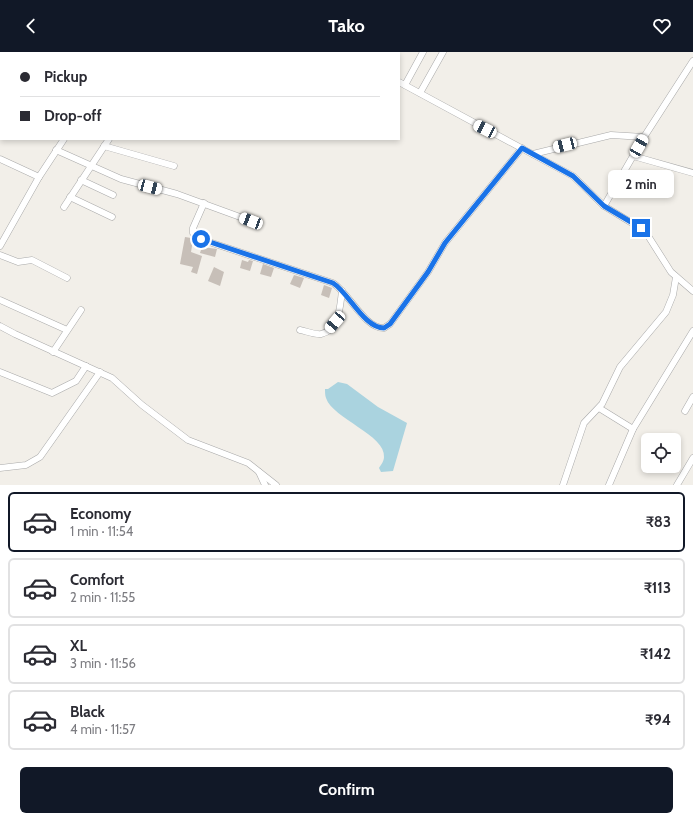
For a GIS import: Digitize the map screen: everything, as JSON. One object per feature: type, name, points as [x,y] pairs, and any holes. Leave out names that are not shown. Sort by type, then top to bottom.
[{"type":"street","points":[[84,52],[93,52]]},
{"type":"street","points":[[423,52],[402,83],[579,180],[604,206],[645,231],[667,267],[693,292]]},
{"type":"street","points":[[420,93],[443,52]]},
{"type":"street","points":[[604,206],[644,137],[693,61]]},
{"type":"street","points":[[533,154],[611,135],[644,137]]},
{"type":"street","points":[[0,246],[39,177],[63,140]]},
{"type":"street","points":[[64,207],[108,140]]},
{"type":"street","points":[[104,146],[174,166]]},
{"type":"street","points":[[204,203],[193,228],[193,233],[197,238],[327,281],[342,290],[362,315],[378,328],[387,327],[428,272],[445,243],[522,148]]},
{"type":"street","points":[[56,150],[121,179],[204,203],[251,221]]},
{"type":"street","points":[[633,156],[693,173]]},
{"type":"street","points":[[0,159],[39,177]]},
{"type":"street","points":[[81,180],[113,195]]},
{"type":"street","points":[[70,197],[112,217]]},
{"type":"street","points":[[0,255],[18,262],[32,260],[67,278]]},
{"type":"street","points":[[563,485],[584,422],[599,408],[620,367],[666,312],[673,295],[676,277]]},
{"type":"street","points":[[300,330],[318,334],[329,329],[338,318],[342,290]]},
{"type":"street","points":[[0,300],[67,330]]},
{"type":"street","points":[[53,352],[81,310]]},
{"type":"street","points":[[0,326],[53,352],[112,378],[142,405],[188,440],[244,462],[276,485]]},
{"type":"street","points":[[609,485],[633,429],[693,331]]},
{"type":"street","points":[[0,372],[52,393],[76,381],[86,366]]},
{"type":"street","points":[[0,468],[26,466],[40,457],[100,372]]},
{"type":"street","points":[[685,411],[693,397]]},
{"type":"street","points":[[599,408],[633,429]]},
{"type":"street","points":[[677,485],[693,458]]},
{"type":"street","points":[[258,471],[265,485]]},
{"type":"water","points":[[338,382],[347,384],[378,407],[407,423],[393,471],[381,472],[379,468],[384,457],[382,449],[377,441],[338,413],[331,406],[326,397],[325,389],[328,389]]},
{"type":"building","points":[[185,237],[193,240],[191,252],[202,256],[197,274],[191,272],[193,267],[180,264]]},
{"type":"building","points":[[202,247],[217,249],[215,257],[200,253]]},
{"type":"building","points":[[242,260],[248,262],[249,260],[253,261],[250,271],[240,268]]},
{"type":"building","points":[[263,264],[274,268],[271,277],[260,274]]},
{"type":"building","points":[[214,267],[224,272],[220,286],[208,281]]},
{"type":"building","points":[[294,275],[304,278],[300,288],[290,284]]},
{"type":"building","points":[[324,285],[332,288],[329,298],[321,295]]},
{"type":"route","points":[[201,239],[333,283],[342,290],[362,315],[378,328],[384,328],[390,324],[428,272],[445,243],[522,148],[579,180],[604,206],[641,228]]}]
